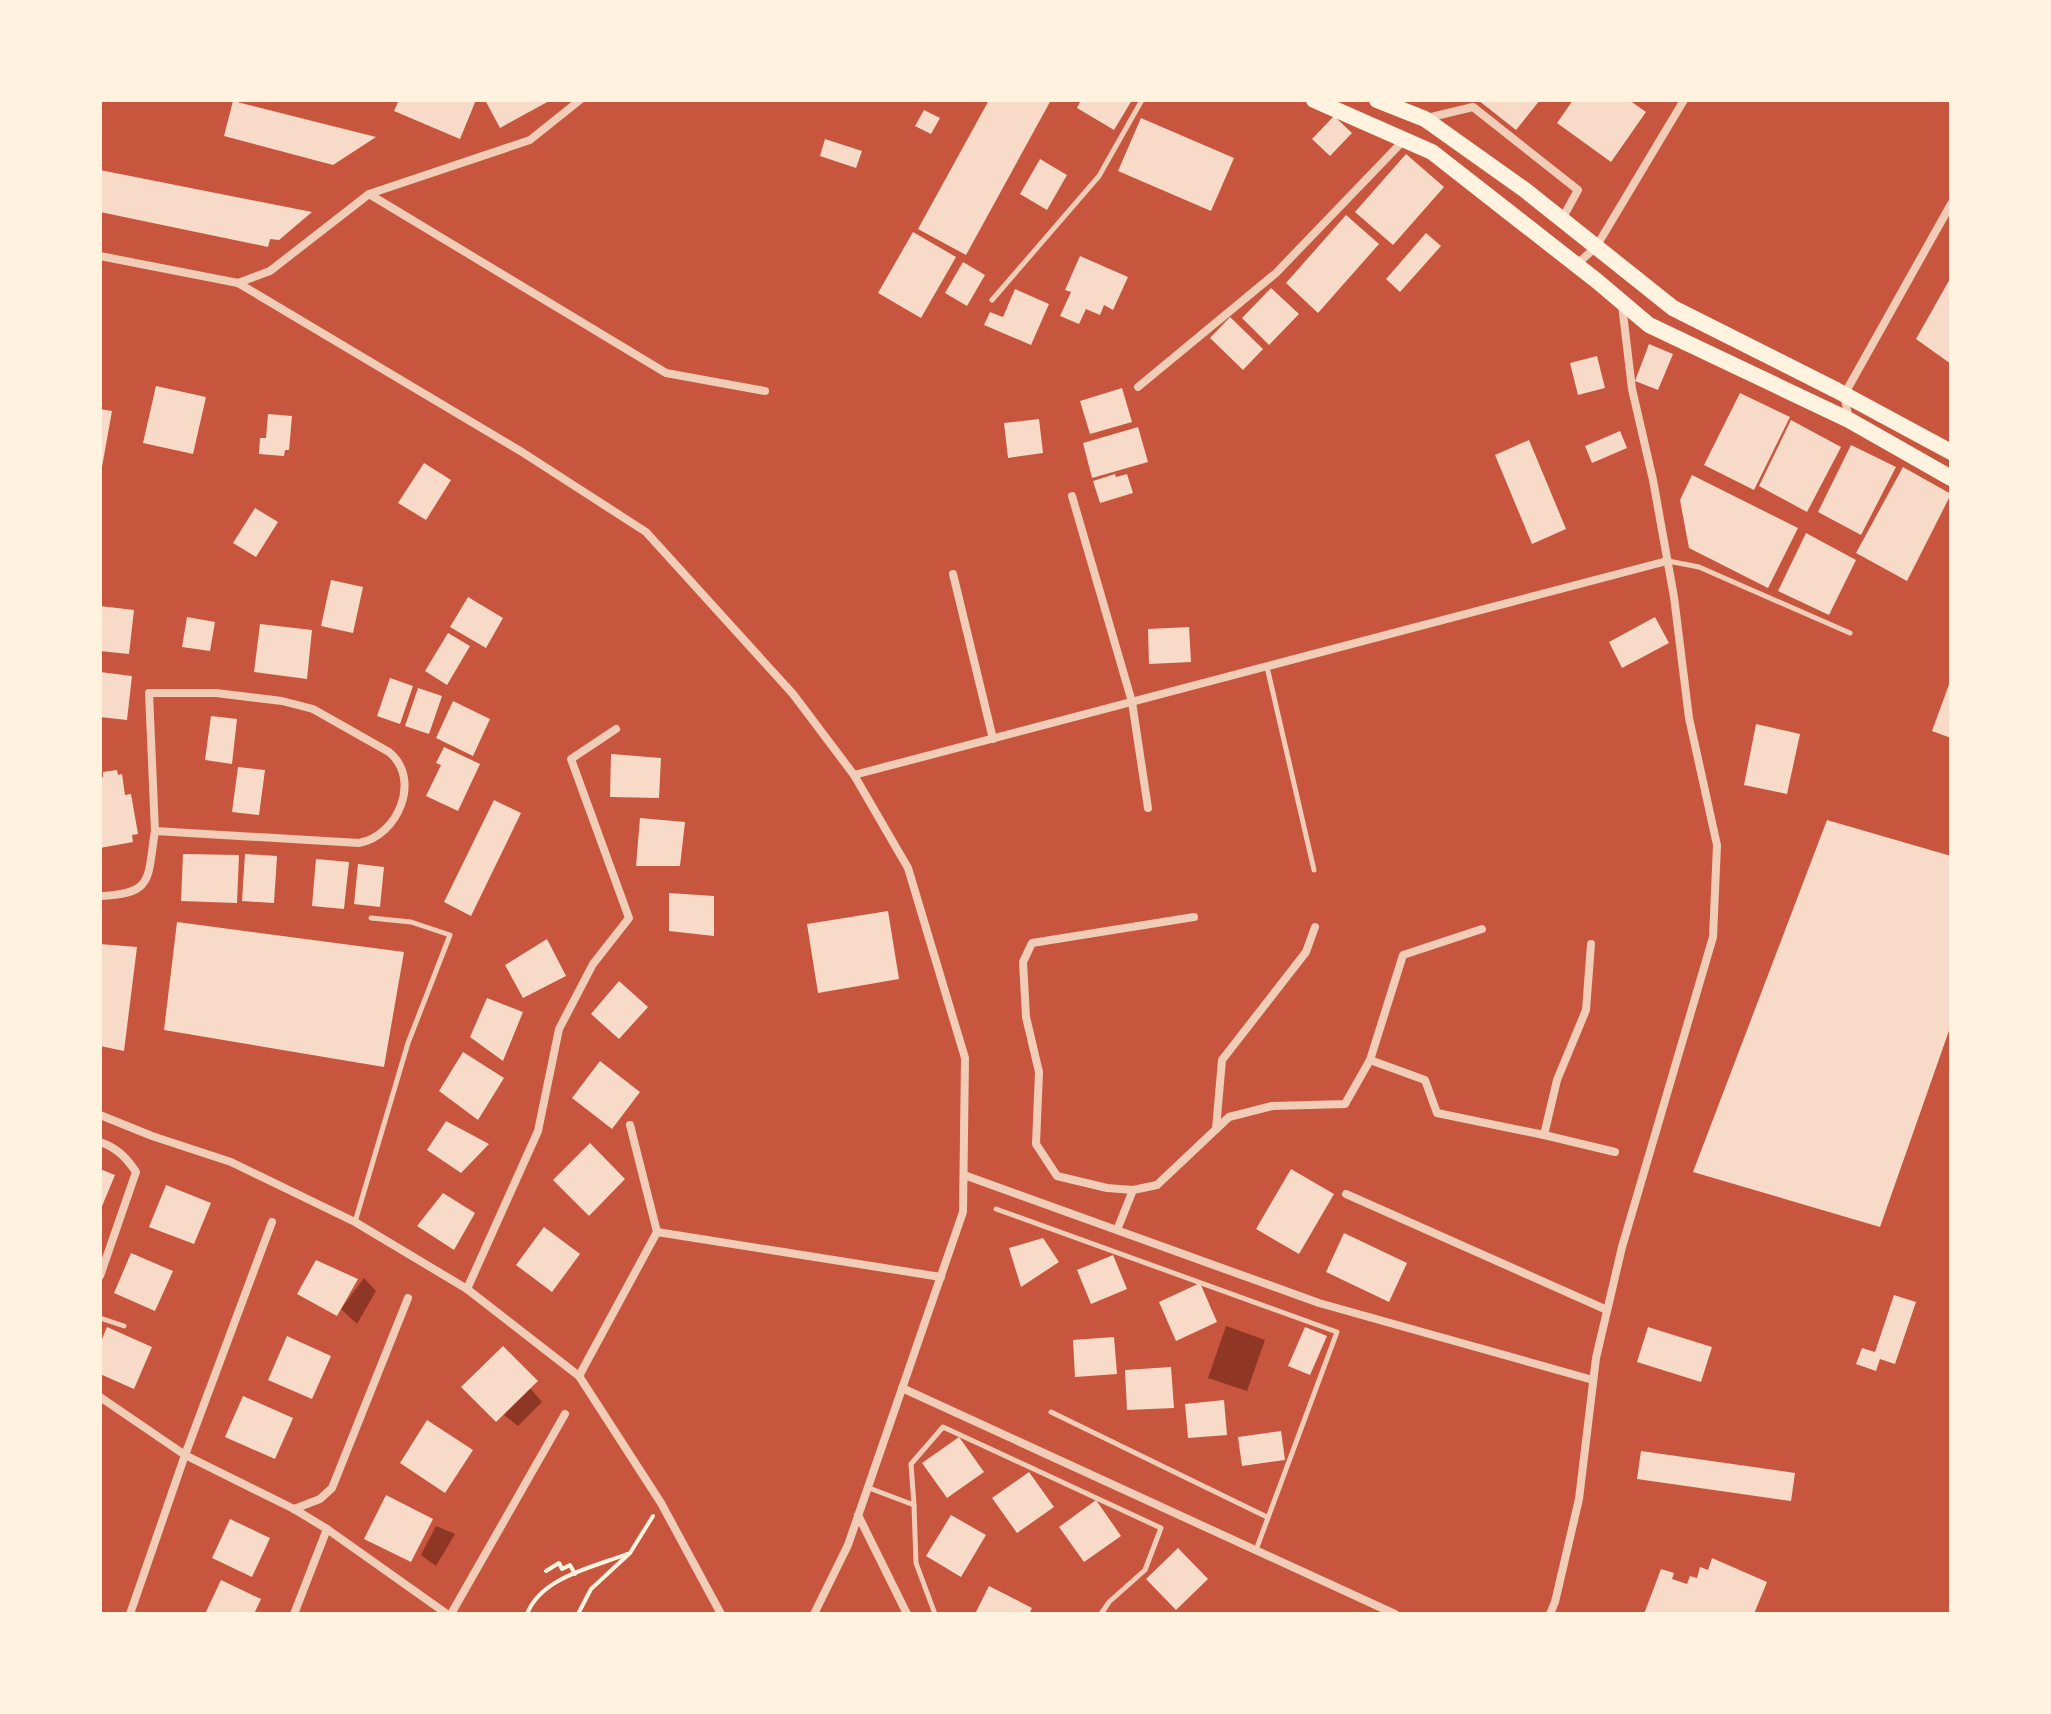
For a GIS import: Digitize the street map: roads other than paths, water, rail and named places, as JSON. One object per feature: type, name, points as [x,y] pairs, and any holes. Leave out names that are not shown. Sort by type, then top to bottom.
[{"type":"main road","points":[[1314,100],[1432,152],[1649,325],[1849,420],[1951,478]]},
{"type":"main road","points":[[1377,100],[1425,119],[1562,220],[1673,308],[1951,452]]},
{"type":"street","points":[[238,283],[270,271],[369,194],[530,140],[580,100]]},
{"type":"street","points":[[1576,265],[1596,247],[1684,100]]},
{"type":"street","points":[[1425,119],[1473,107],[1578,190],[1562,220]]},
{"type":"street","points":[[1138,387],[1276,273],[1405,139]]},
{"type":"street","points":[[369,194],[666,373],[765,391]]},
{"type":"street","points":[[1849,420],[1844,395],[1951,204]]},
{"type":"street","points":[[100,256],[238,283],[522,452],[646,532],[793,694],[854,775],[908,868],[965,1058],[963,1212],[848,1545],[814,1614]]},
{"type":"street","points":[[1550,1614],[1579,1499],[1593,1380],[1607,1310],[1645,1163],[1713,937],[1717,845],[1689,718],[1653,480],[1632,389],[1622,302]]},
{"type":"street","points":[[1072,496],[1132,702],[1148,808]]},
{"type":"street","points":[[854,775],[1667,561]]},
{"type":"street","points":[[953,574],[993,739]]},
{"type":"street","points":[[100,896],[135,893],[148,877],[155,831],[149,693],[246,695],[313,709],[389,752],[404,769],[406,778],[398,813],[391,827],[370,841],[359,843],[155,831]]},
{"type":"street","points":[[467,1289],[538,1131],[559,1029],[593,964],[629,918],[571,759],[616,729]]},
{"type":"street","points":[[1194,917],[1032,943],[1023,962],[1026,1017],[1039,1072],[1036,1144],[1057,1176],[1107,1188],[1133,1190],[1157,1185],[1229,1117],[1272,1106],[1345,1104],[1370,1060],[1403,955],[1482,929]]},
{"type":"street","points":[[1216,1130],[1222,1060],[1306,952],[1315,927]]},
{"type":"street","points":[[1544,1135],[1557,1080],[1586,1010],[1591,944]]},
{"type":"street","points":[[1370,1060],[1425,1080],[1437,1113],[1615,1152]]},
{"type":"street","points":[[100,1115],[231,1162],[355,1222],[467,1289],[579,1376],[661,1503],[721,1614]]},
{"type":"street","points":[[579,1376],[657,1232],[630,1125]]},
{"type":"street","points":[[100,1142],[114,1147],[128,1159],[136,1172],[100,1276]]},
{"type":"street","points":[[964,1175],[1319,1303],[1593,1380]]},
{"type":"street","points":[[1117,1230],[1133,1190]]},
{"type":"street","points":[[1346,1194],[1607,1310]]},
{"type":"street","points":[[130,1614],[185,1455],[272,1222]]},
{"type":"street","points":[[657,1232],[941,1277]]},
{"type":"street","points":[[294,1509],[320,1499],[332,1488],[408,1298]]},
{"type":"street","points":[[902,1388],[1395,1614]]},
{"type":"street","points":[[100,1397],[185,1455],[294,1509],[327,1529],[449,1614],[565,1414]]},
{"type":"street","points":[[858,1515],[907,1614]]},
{"type":"street","points":[[294,1614],[327,1529]]},
{"type":"lane","points":[[992,300],[1099,176],[1142,100]]},
{"type":"lane","points":[[1667,561],[1699,567],[1850,633]]},
{"type":"lane","points":[[1266,666],[1314,870]]},
{"type":"lane","points":[[355,1222],[408,1043],[450,935],[411,922],[371,918]]},
{"type":"lane","points":[[996,1209],[1337,1332],[1256,1550]]},
{"type":"lane","points":[[100,1318],[124,1326]]},
{"type":"lane","points":[[1051,1412],[1267,1517]]},
{"type":"lane","points":[[935,1614],[916,1563],[911,1464],[943,1427],[1161,1528],[1145,1570],[1109,1602],[1101,1614]]},
{"type":"lane","points":[[868,1488],[914,1505]]}]
